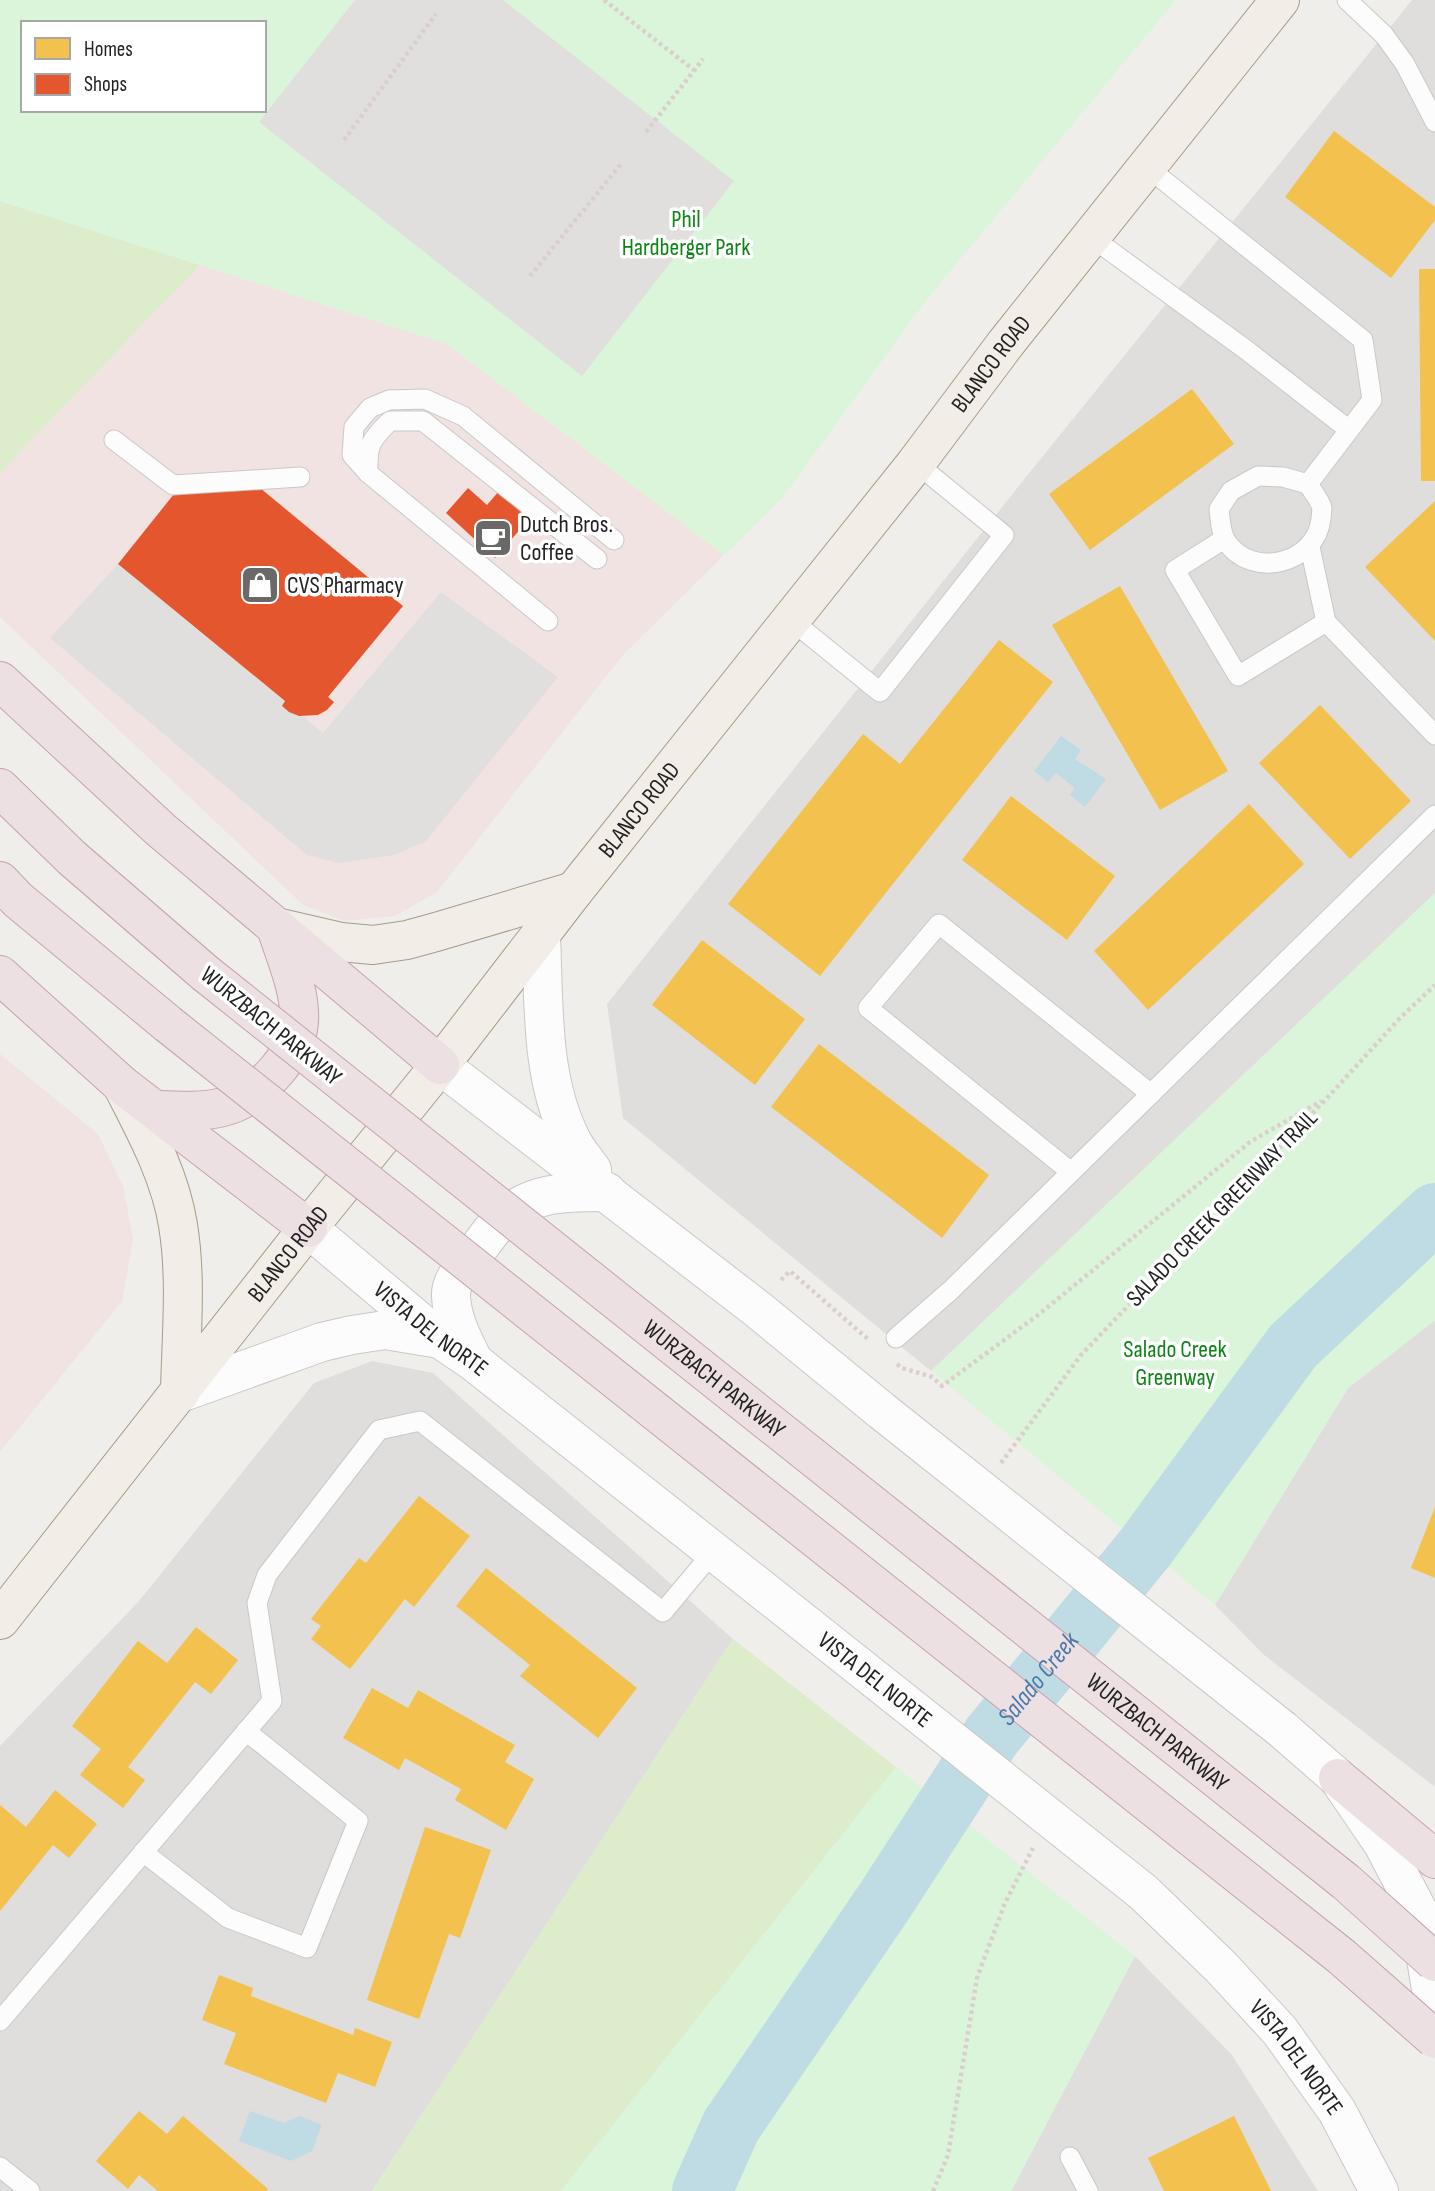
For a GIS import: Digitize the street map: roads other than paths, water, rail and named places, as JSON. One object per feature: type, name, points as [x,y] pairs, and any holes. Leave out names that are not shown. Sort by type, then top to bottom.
[{"type":"highway","points":[[0,681],[161,830],[440,1065]]},
{"type":"highway","name":"WURZBACH PARKWAY","points":[[0,788],[72,858],[205,973],[1335,1874],[1435,1962]]},
{"type":"highway","points":[[0,881],[18,900],[168,1024],[1331,1948],[1435,2039]]},
{"type":"highway","points":[[155,1110],[198,1112],[228,1105],[262,1088],[282,1064],[297,1036],[299,1014],[294,984],[276,927]]},
{"type":"highway","points":[[0,975],[122,1085],[308,1228]]},
{"type":"highway","points":[[1338,1779],[1435,1859]]},
{"type":"main road","name":"BLANCO ROAD","points":[[0,1620],[308,1228],[440,1065],[574,891],[916,463],[1006,343],[1280,0]]},
{"type":"main road","points":[[276,927],[341,942],[373,945],[407,940],[574,891]]},
{"type":"main road","points":[[122,1085],[160,1162],[178,1222],[182,1258],[180,1393]]},
{"type":"street","points":[[541,935],[545,1038],[552,1081],[571,1140],[607,1192]]},
{"type":"street","points":[[440,1065],[756,1308],[1283,1730],[1338,1779],[1383,1844],[1418,1911],[1435,2013]]},
{"type":"street","points":[[474,1363],[459,1333],[451,1294],[456,1277],[500,1220],[527,1201],[565,1192],[607,1192]]},
{"type":"street","name":"VISTA DEL NORTE","points":[[308,1228],[440,1339],[713,1551],[1143,1892],[1221,1967],[1280,2031],[1337,2111],[1379,2191]]},
{"type":"street","points":[[180,1393],[322,1342],[352,1335],[385,1330],[440,1339]]},
{"type":"lane","points":[[1347,0],[1384,35],[1405,64],[1435,122]]},
{"type":"lane","points":[[1147,167],[1363,340],[1372,400],[1308,484]]},
{"type":"lane","points":[[1090,237],[1245,349],[1348,429]]},
{"type":"lane","points":[[548,621],[368,474],[352,455],[354,427],[370,408],[389,400],[425,399],[463,416],[614,540]]},
{"type":"lane","points":[[368,474],[368,453],[374,436],[390,421],[423,421],[597,559]]},
{"type":"lane","points":[[114,440],[173,485],[300,477]]},
{"type":"lane","points":[[791,620],[880,692],[1004,535],[916,463]]},
{"type":"lane","points":[[1258,476],[1283,477],[1308,484],[1322,508],[1320,532],[1310,547],[1288,561],[1257,563],[1236,554],[1224,539],[1219,509],[1231,491],[1258,476]]},
{"type":"lane","points":[[1224,539],[1175,570],[1237,676],[1326,622]]},
{"type":"lane","points":[[1310,547],[1326,622],[1435,735]]},
{"type":"lane","points":[[896,1338],[951,1290],[1435,815]]},
{"type":"lane","points":[[1071,1172],[868,1008],[939,924],[1151,1094]]},
{"type":"lane","points":[[0,2021],[272,1701],[257,1603],[267,1575],[379,1430],[420,1421],[663,1612],[713,1551]]},
{"type":"lane","points":[[144,1852],[228,1918],[307,1948],[358,1821],[246,1731]]},
{"type":"lane","points":[[1070,2157],[1088,2191]]},
{"type":"lane","points":[[0,2167],[30,2191]]},
{"type":"water","points":[[1061,736],[1081,750],[1075,759],[1106,779],[1085,807],[1070,795],[1075,788],[1056,773],[1048,782],[1034,771]]},
{"type":"water","points":[[250,2111],[284,2123],[299,2116],[322,2125],[312,2151],[291,2161],[239,2141]]},
{"type":"waterway","name":"Salado Creek","points":[[702,2191],[731,2126],[884,1902],[991,1737],[1145,1548],[1293,1346],[1435,1213]]},
{"type":"place","name":"Dutch Bros. Coffee","points":[[493,538]]},
{"type":"place","name":"CVS Pharmacy","points":[[260,585]]},
{"type":"park label","name":"Phil Hardberger Park","points":[[686,233]]},
{"type":"park label","name":"Salado Creek Greenway","points":[[1175,1363]]}]
